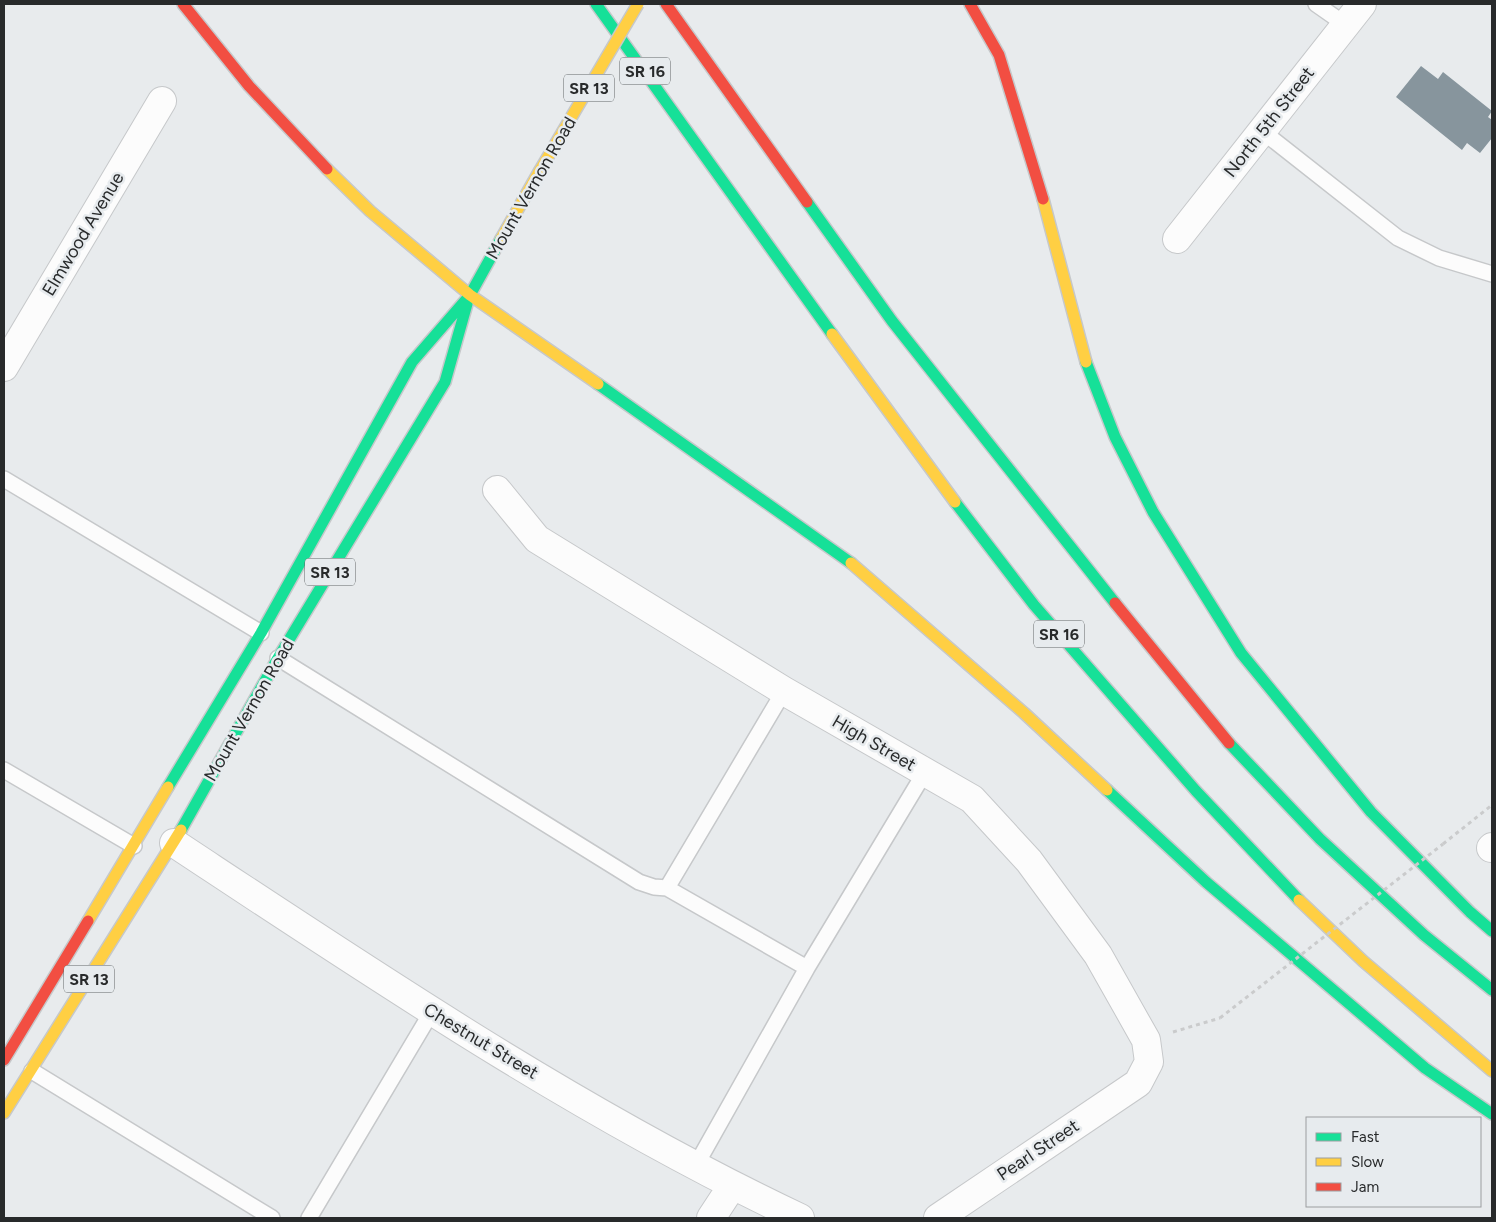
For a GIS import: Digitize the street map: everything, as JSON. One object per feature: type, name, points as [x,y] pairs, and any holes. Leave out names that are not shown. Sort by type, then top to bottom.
[{"type":"highway","points":[[183,4],[248,86],[315,157],[370,211],[470,295],[840,554],[1024,713],[1206,882],[1425,1068],[1492,1114]]},
{"type":"highway","name":"SR 16","points":[[596,4],[904,435],[1034,605],[1196,791],[1295,896],[1362,961],[1492,1071]]},
{"type":"highway","name":"Mount Vernon Road","points":[[4,1060],[261,633],[412,362],[470,295],[539,172],[638,4]]},
{"type":"highway","points":[[666,4],[892,321],[1080,562],[1228,742],[1327,845],[1424,935],[1492,990]]},
{"type":"highway","points":[[970,4],[999,55],[1035,167],[1086,363],[1115,437],[1152,512],[1241,653],[1372,812],[1470,912],[1492,931]]},
{"type":"highway","name":"Mount Vernon Road","points":[[4,1113],[174,843],[278,658],[444,382],[470,295]]},
{"type":"street","name":"North 5th Street","points":[[1177,240],[1354,14]]},
{"type":"street","name":"Elmwood Avenue","points":[[5,362],[162,101]]},
{"type":"street","name":"High Street","points":[[497,490],[537,540],[784,691],[972,799],[1029,861],[1098,955],[1146,1040],[1150,1062],[1138,1083]]},
{"type":"street","name":"Chestnut Street","points":[[174,843],[432,1013],[695,1167],[800,1218]]},
{"type":"street","name":"Pearl Street","points":[[938,1218],[1138,1083]]},
{"type":"street","points":[[711,1218],[732,1186]]},
{"type":"lane","points":[[1316,4],[1354,14]]},
{"type":"lane","points":[[1262,131],[1398,238],[1440,258],[1492,274]]},
{"type":"lane","points":[[4,479],[261,633]]},
{"type":"lane","points":[[278,658],[640,882],[654,887],[667,888],[807,968]]},
{"type":"lane","points":[[667,888],[784,691]]},
{"type":"lane","points":[[4,770],[134,846]]},
{"type":"lane","points":[[695,1167],[807,968],[925,772]]},
{"type":"lane","points":[[309,1218],[432,1013]]},
{"type":"lane","points":[[32,1071],[272,1218]]},
{"type":"path","points":[[1146,1040],[1220,1018],[1492,805]]},
{"type":"building","points":[[1421,66],[1438,79],[1443,72],[1492,111],[1488,117],[1492,120],[1492,138],[1480,153],[1467,143],[1462,150],[1396,97]]},
{"type":"traffic: fast","points":[[596,4],[832,334]]},
{"type":"traffic: fast","points":[[807,202],[892,321],[1115,603]]},
{"type":"traffic: fast","points":[[168,787],[261,633],[412,362],[470,295],[501,239]]},
{"type":"traffic: fast","points":[[181,830],[278,658],[445,382],[467,304]]},
{"type":"traffic: fast","points":[[1086,362],[1115,437],[1153,512],[1241,653],[1371,812],[1470,912],[1492,931]]},
{"type":"traffic: fast","points":[[598,384],[851,563]]},
{"type":"traffic: fast","points":[[955,502],[1034,605],[1196,791],[1299,900]]},
{"type":"traffic: fast","points":[[1229,743],[1320,839],[1424,935],[1492,990]]},
{"type":"traffic: fast","points":[[1107,790],[1206,882],[1425,1068],[1492,1114]]},
{"type":"traffic: slow","points":[[539,172],[638,4]]},
{"type":"traffic: slow","points":[[327,169],[370,211],[470,295],[598,384]]},
{"type":"traffic: slow","points":[[501,239],[539,172]]},
{"type":"traffic: slow","points":[[1043,199],[1086,362]]},
{"type":"traffic: slow","points":[[832,334],[955,502]]},
{"type":"traffic: slow","points":[[851,563],[1024,713],[1107,790]]},
{"type":"traffic: slow","points":[[88,921],[168,787]]},
{"type":"traffic: slow","points":[[4,1113],[181,830]]},
{"type":"traffic: slow","points":[[1299,900],[1363,961],[1492,1071]]},
{"type":"traffic: jam","points":[[183,4],[249,86],[327,169]]},
{"type":"traffic: jam","points":[[666,4],[807,202]]},
{"type":"traffic: jam","points":[[970,4],[999,55],[1043,199]]},
{"type":"traffic: jam","points":[[1115,603],[1229,743]]},
{"type":"traffic: jam","points":[[4,1060],[88,921]]}]
